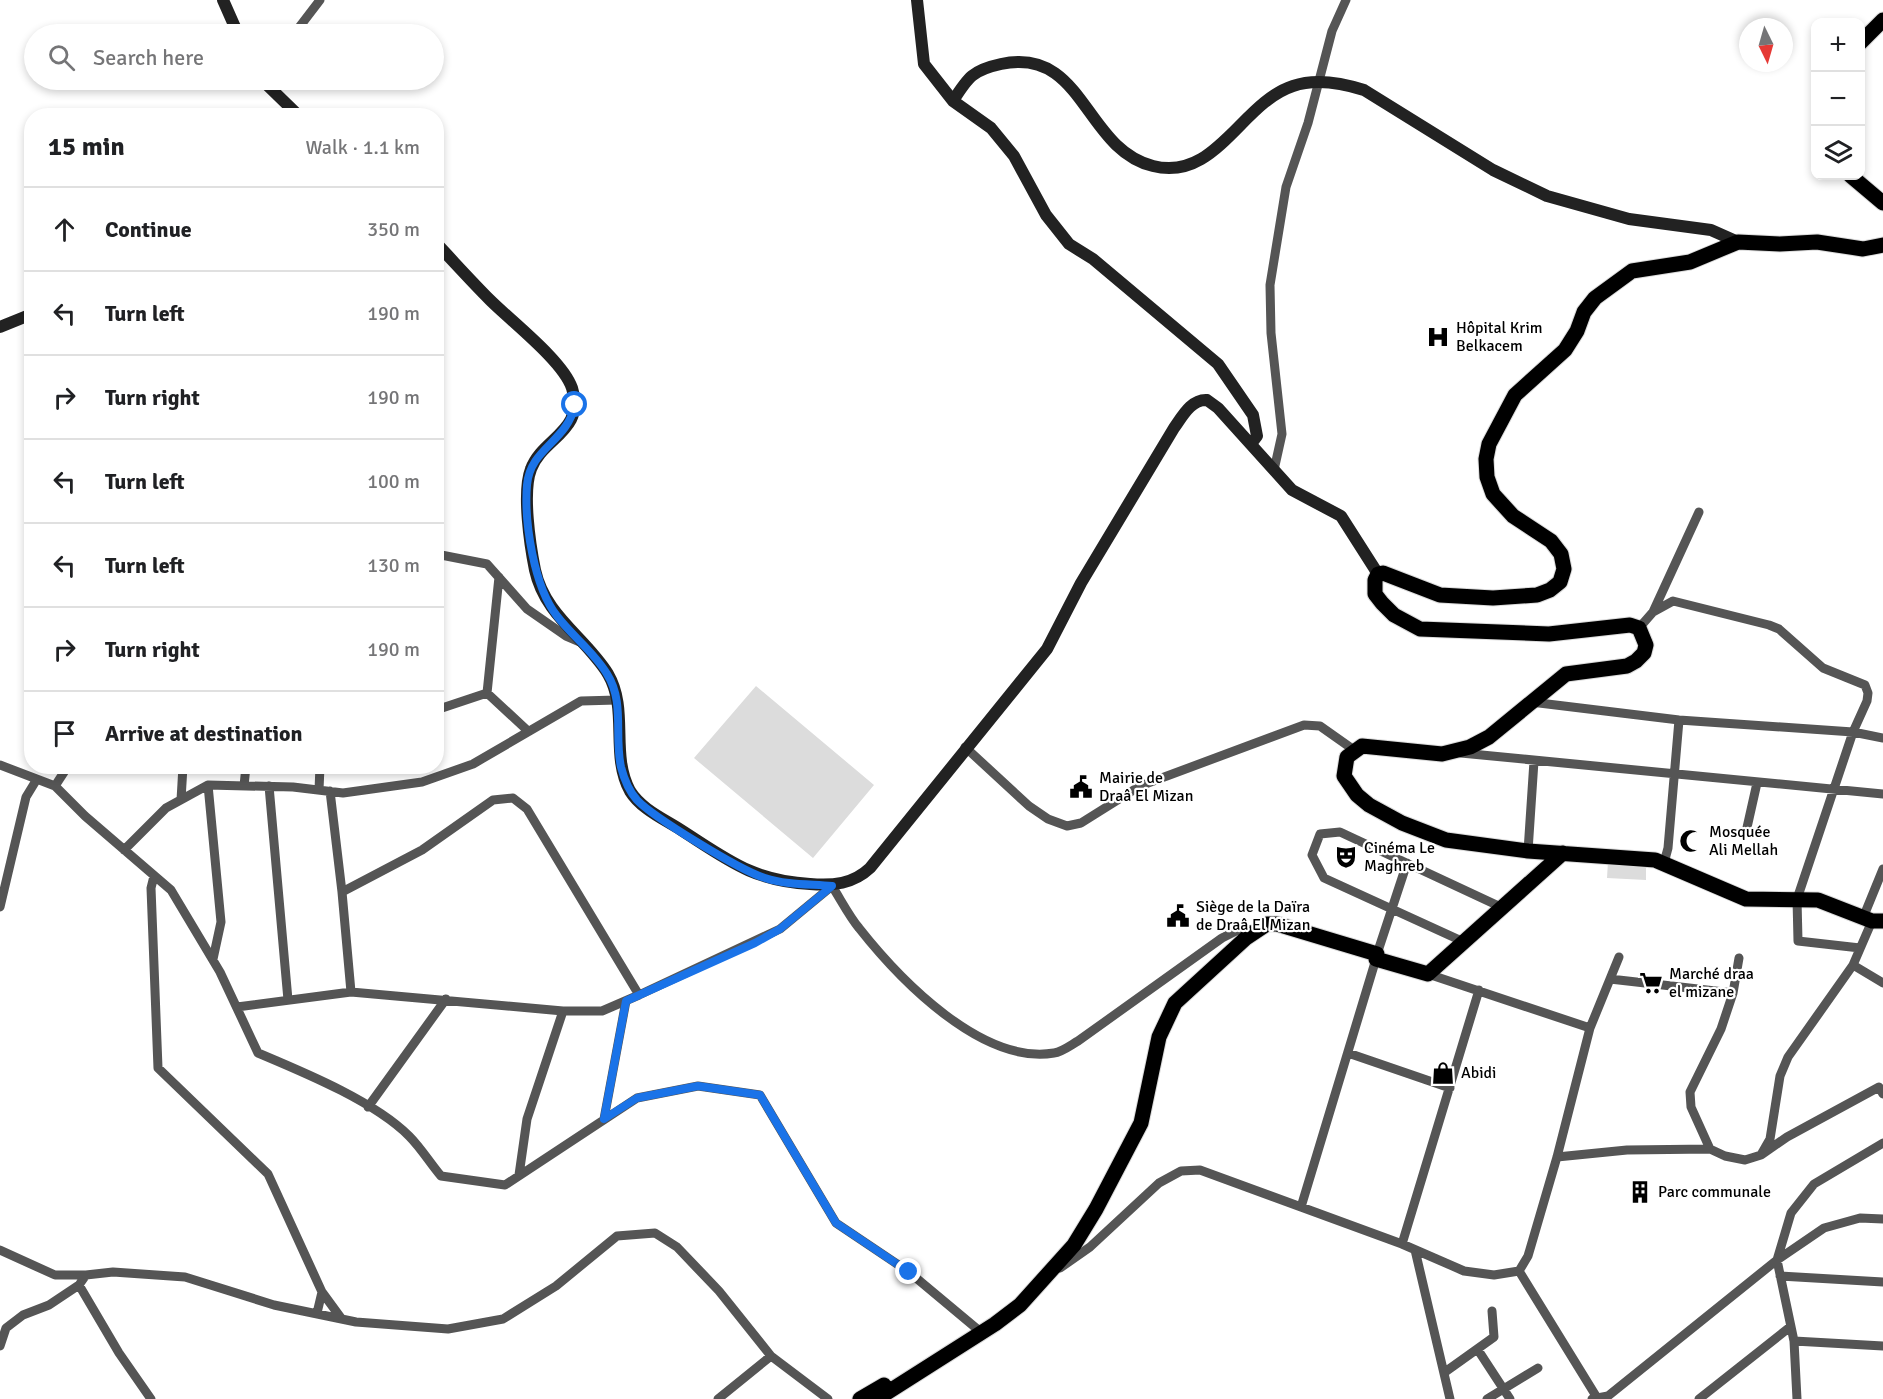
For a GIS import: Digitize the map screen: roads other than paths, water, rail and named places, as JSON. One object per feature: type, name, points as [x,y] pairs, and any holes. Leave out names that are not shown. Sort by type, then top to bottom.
[{"type":"main road","points":[[223,0],[234,24]]},
{"type":"main road","points":[[916,0],[924,64],[954,100],[997,135],[1014,156],[1046,215],[1069,244],[1093,259],[1218,364],[1253,415],[1257,436],[1251,444]]},
{"type":"main road","points":[[1865,38],[1883,20]]},
{"type":"main road","points":[[954,100],[969,76],[990,67],[1015,61],[1038,64],[1059,73],[1106,135],[1130,156],[1154,166],[1176,168],[1196,162],[1215,150],[1260,105],[1277,93],[1294,85],[1342,83],[1364,90],[1493,170],[1547,196],[1629,219],[1711,231],[1738,242],[1825,242],[1863,249],[1883,245]]},
{"type":"main road","points":[[273,90],[290,108]]},
{"type":"main road","points":[[1856,180],[1883,203]]},
{"type":"main road","points":[[1378,574],[1389,573],[1440,595],[1493,598],[1538,595],[1550,590],[1560,582],[1564,568],[1561,554],[1551,541],[1513,516],[1493,494],[1487,477],[1486,459],[1489,444],[1515,395],[1549,367],[1565,350],[1577,331],[1584,312],[1612,284],[1632,271],[1690,262],[1738,242]]},
{"type":"main road","points":[[444,251],[554,361],[572,388],[575,405],[573,416],[566,429],[536,459],[527,484],[535,569],[545,599],[608,674],[617,700],[621,768],[631,793],[638,801],[734,864],[764,878],[832,886],[849,881],[870,868],[965,747],[1047,649],[1081,583],[1174,428],[1190,406],[1203,399],[1212,403],[1292,490],[1341,516],[1378,574]]},
{"type":"main road","points":[[0,327],[24,317]]},
{"type":"main road","points":[[1378,574],[1375,580],[1375,594],[1394,615],[1420,629],[1549,634],[1629,625],[1639,628],[1647,645],[1644,654],[1627,666],[1566,674],[1489,737],[1455,752],[1426,753],[1375,745],[1362,746],[1354,750],[1347,757],[1344,776],[1356,795],[1369,805],[1402,823],[1446,840],[1528,850],[1643,859],[1664,863],[1746,899],[1831,903],[1873,920]]},
{"type":"main road","points":[[878,1399],[1020,1305],[1074,1245],[1096,1209],[1141,1124],[1159,1037],[1175,1003],[1190,987],[1258,929],[1267,924],[1277,924],[1428,974],[1563,853]]},
{"type":"main road","points":[[860,1399],[980,1330]]},
{"type":"street","points":[[302,24],[320,0]]},
{"type":"street","points":[[1274,470],[1282,434],[1271,333],[1270,285],[1286,188],[1308,123],[1332,31],[1346,0]]},
{"type":"street","points":[[1639,628],[1653,612],[1699,512]]},
{"type":"street","points":[[444,556],[487,564],[527,609],[566,636],[582,643]]},
{"type":"street","points":[[487,693],[498,576]]},
{"type":"street","points":[[1653,612],[1673,601],[1779,629],[1823,668],[1865,685],[1868,697],[1853,732],[1797,900],[1798,941],[1860,948]]},
{"type":"street","points":[[444,707],[487,693]]},
{"type":"street","points":[[487,693],[528,731]]},
{"type":"street","points":[[124,850],[166,808],[208,785],[269,786],[344,793],[422,782],[473,764],[581,701],[617,700]]},
{"type":"street","points":[[1531,702],[1679,720],[1853,732],[1883,738]]},
{"type":"street","points":[[1664,863],[1668,848],[1679,720]]},
{"type":"street","points":[[965,747],[1029,806],[1048,819],[1067,826],[1081,823],[1140,786],[1304,725],[1320,726],[1354,750]]},
{"type":"street","points":[[1455,752],[1883,794]]},
{"type":"street","points":[[1528,850],[1534,761]]},
{"type":"street","points":[[0,765],[55,786],[171,890],[213,959],[258,1053],[319,1079],[368,1107],[409,1136],[441,1176],[505,1185],[637,1098],[698,1086],[760,1095],[836,1223],[909,1272],[980,1330]]},
{"type":"street","points":[[55,786],[63,774]]},
{"type":"street","points":[[181,800],[183,774]]},
{"type":"street","points":[[244,786],[245,774]]},
{"type":"street","points":[[319,790],[320,774]]},
{"type":"street","points":[[0,907],[26,797],[37,779]]},
{"type":"street","points":[[1746,832],[1757,783]]},
{"type":"street","points":[[208,785],[220,922],[213,959]]},
{"type":"street","points":[[269,786],[288,1000]]},
{"type":"street","points":[[330,791],[351,992]]},
{"type":"street","points":[[342,892],[422,850],[493,800],[513,798],[527,809],[639,995]]},
{"type":"street","points":[[1464,942],[1392,907],[1324,878],[1312,855],[1320,834],[1340,832],[1503,908]]},
{"type":"street","points":[[1301,1207],[1376,957],[1407,863]]},
{"type":"street","points":[[1761,1155],[1770,1138],[1780,1076],[1788,1057],[1853,965],[1873,920],[1883,870]]},
{"type":"street","points":[[154,876],[151,888],[158,1068],[268,1174],[322,1292],[341,1318]]},
{"type":"street","points":[[237,1007],[351,992],[446,999],[517,1009],[602,1011],[755,943],[780,929],[832,886],[858,928],[935,1010],[1004,1050],[1033,1055],[1057,1053],[1078,1041],[1221,938],[1236,931],[1258,929]]},
{"type":"street","points":[[1042,1282],[1090,1248],[1159,1183],[1181,1171],[1200,1170],[1402,1244],[1464,1271],[1494,1275],[1519,1271],[1528,1256],[1557,1157],[1590,1028],[1619,957]]},
{"type":"street","points":[[1710,1149],[1691,1107],[1690,1092],[1721,1029],[1733,993],[1739,958]]},
{"type":"street","points":[[1853,965],[1883,983]]},
{"type":"street","points":[[1428,974],[1590,1028]]},
{"type":"street","points":[[1610,979],[1733,993]]},
{"type":"street","points":[[1402,1244],[1479,990]]},
{"type":"street","points":[[368,1107],[446,999]]},
{"type":"street","points":[[604,1119],[626,1001]]},
{"type":"street","points":[[519,1175],[527,1119],[562,1011]]},
{"type":"street","points":[[1348,1053],[1450,1088]]},
{"type":"street","points":[[1557,1157],[1627,1149],[1710,1149],[1725,1156],[1745,1160],[1761,1155],[1787,1137],[1879,1087],[1883,1094]]},
{"type":"street","points":[[1797,1399],[1794,1341],[1777,1260],[1791,1213],[1814,1184],[1883,1143]]},
{"type":"street","points":[[1519,1271],[1594,1398],[1609,1397],[1777,1260],[1824,1228],[1860,1218],[1883,1219]]},
{"type":"street","points":[[0,1250],[55,1275],[113,1272],[185,1277],[274,1305],[341,1318],[448,1329],[503,1319],[556,1286],[618,1236],[655,1233],[677,1247],[719,1291],[771,1356],[828,1399]]},
{"type":"street","points":[[1414,1250],[1450,1399]]},
{"type":"street","points":[[0,1346],[6,1328],[23,1315],[49,1305],[79,1285],[86,1275]]},
{"type":"street","points":[[1780,1276],[1883,1282]]},
{"type":"street","points":[[79,1285],[119,1353],[151,1399]]},
{"type":"street","points":[[317,1313],[322,1292]]},
{"type":"street","points":[[1445,1372],[1494,1337],[1492,1311]]},
{"type":"street","points":[[1699,1399],[1790,1327]]},
{"type":"street","points":[[1794,1341],[1883,1346]]},
{"type":"street","points":[[1478,1350],[1510,1399]]},
{"type":"street","points":[[718,1399],[771,1356]]},
{"type":"street","points":[[1487,1399],[1538,1368]]},
{"type":"place","name":"Hôpital Krim Belkacem","points":[[1438,337]]},
{"type":"place","name":"Mairie de Draâ El Mizan","points":[[1081,787]]},
{"type":"place","name":"Mosquée Ali Mellah","points":[[1691,841]]},
{"type":"place","name":"Cinéma Le Maghreb","points":[[1346,857]]},
{"type":"place","name":"Siège de la Daïra de Draâ El Mizan","points":[[1178,916]]},
{"type":"place","name":"Marché draa el mizane","points":[[1651,983]]},
{"type":"place","name":"Abidi","points":[[1443,1073]]},
{"type":"place","name":"Parc communale","points":[[1640,1192]]}]
